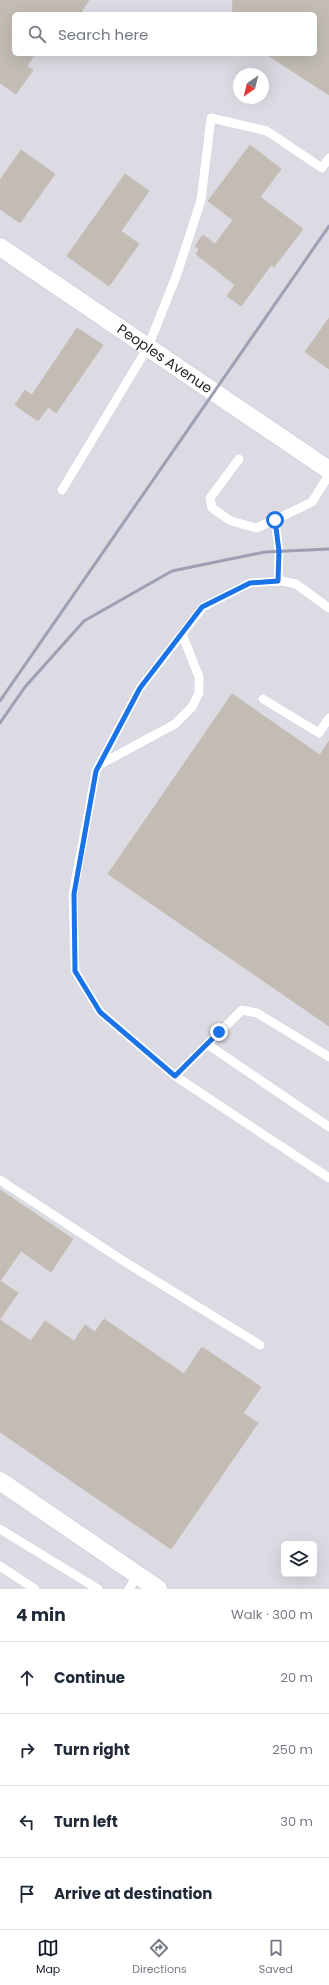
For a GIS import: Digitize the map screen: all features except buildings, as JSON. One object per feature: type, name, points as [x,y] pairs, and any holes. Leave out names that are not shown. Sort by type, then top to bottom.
[{"type":"street","name":"Peoples Avenue","points":[[0,247],[329,470]]},
{"type":"street","points":[[0,1481],[134,1582],[158,1589]]},
{"type":"lane","points":[[62,490],[148,347],[177,274],[201,200],[212,118],[267,131],[322,168],[329,158]]},
{"type":"lane","points":[[238,459],[210,498],[212,508],[231,521],[256,528],[312,502],[329,475]]},
{"type":"lane","points":[[275,520],[279,551],[278,581]]},
{"type":"lane","points":[[329,608],[296,584],[278,581],[250,583],[202,607],[140,688],[96,771],[74,894],[75,971],[100,1012],[175,1076],[329,1178]]},
{"type":"lane","points":[[99,765],[175,724],[192,707],[199,693],[199,677],[182,634]]},
{"type":"lane","points":[[263,699],[319,733],[329,718]]},
{"type":"lane","points":[[175,1076],[242,1010],[257,1013],[329,1057]]},
{"type":"lane","points":[[207,1044],[329,1127]]},
{"type":"lane","points":[[0,1180],[125,1262],[260,1345]]},
{"type":"lane","points":[[0,1529],[98,1589]]},
{"type":"lane","points":[[0,1566],[35,1589]]},
{"type":"shaded area","points":[[0,0],[329,0],[329,1589],[0,1589]]},
{"type":"railway","points":[[0,701],[329,226]]},
{"type":"railway","points":[[0,723],[25,687],[84,621],[172,571],[265,552],[329,549]]},
{"type":"route","points":[[219,1032],[175,1076],[100,1012],[75,971],[74,894],[96,771],[140,688],[202,607],[250,583],[278,581],[279,551],[275,520]]}]
